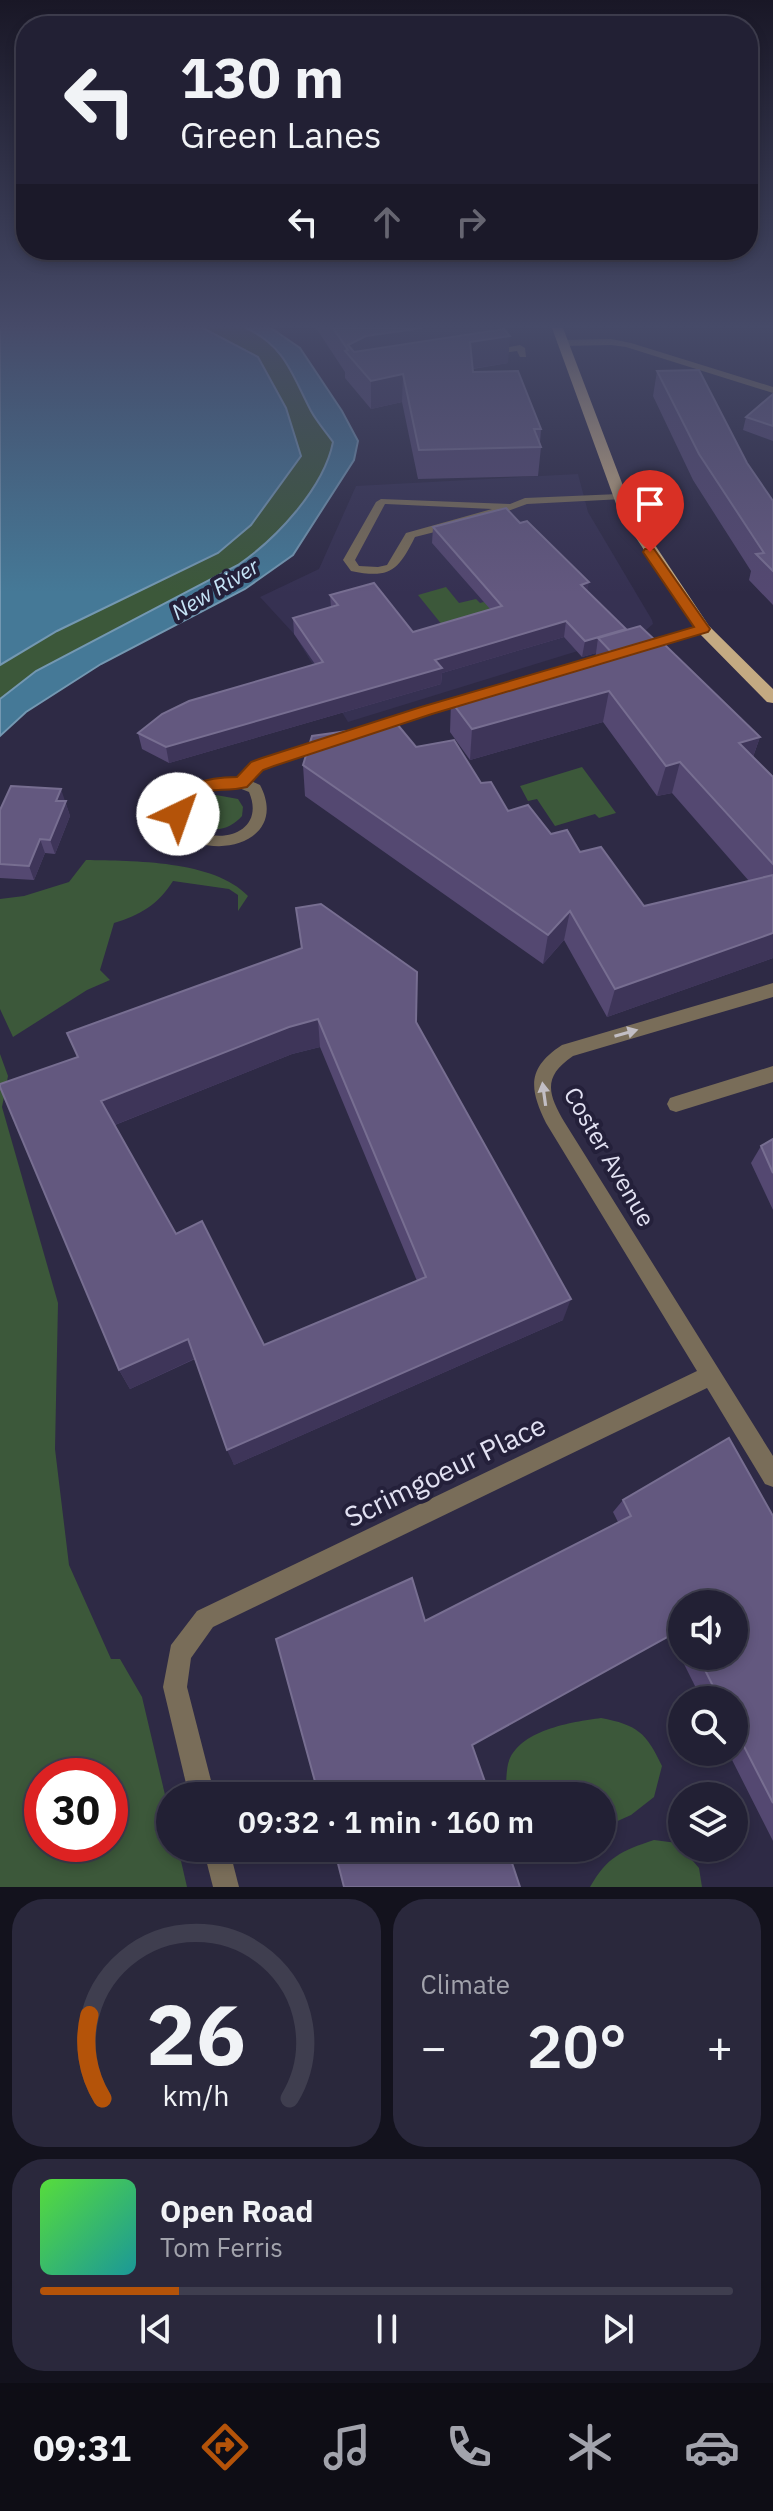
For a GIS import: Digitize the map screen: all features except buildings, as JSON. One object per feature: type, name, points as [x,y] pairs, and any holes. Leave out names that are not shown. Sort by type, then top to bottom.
[{"type":"main road","points":[[589,416],[619,497],[650,552],[703,629],[773,698]]},
{"type":"street","points":[[517,511],[579,499],[619,497]]},
{"type":"street","points":[[381,502],[508,507],[482,517],[435,528],[410,535],[395,565],[381,573],[355,569],[349,560],[381,502]]},
{"type":"street","points":[[500,688],[703,629]]},
{"type":"street","points":[[241,783],[255,789],[263,808],[255,827],[244,835],[231,840],[203,840],[181,826],[178,814],[181,802],[192,791],[218,783],[241,783],[257,766],[485,693]]},
{"type":"street","name":"Coster Avenue","points":[[773,990],[568,1050],[553,1058],[541,1088],[544,1105],[773,1476]]},
{"type":"street","points":[[676,1104],[773,1074]]},
{"type":"street","name":"Scrimgoeur Place","points":[[199,1782],[175,1687],[180,1654],[205,1619],[710,1376]]},
{"type":"street","points":[[220,1862],[226,1887]]},
{"type":"shaded area","points":[[578,474],[588,512],[652,620],[653,624],[646,630],[348,722],[294,634],[260,597],[319,569],[356,486]]},
{"type":"green space","points":[[215,416],[315,416],[333,442],[328,460],[309,495],[268,541],[238,565],[36,671],[0,699],[0,665],[57,631]]},
{"type":"green space","points":[[446,587],[459,603],[476,599],[480,603],[526,590],[539,604],[447,631],[418,595]]},
{"type":"green space","points":[[582,767],[616,813],[599,818],[595,814],[555,826],[537,799],[528,801],[520,786]]},
{"type":"green space","points":[[216,795],[238,799],[243,807],[242,816],[224,828],[211,829],[194,816],[200,802]]},
{"type":"green space","points":[[86,860],[149,862],[194,869],[233,884],[248,896],[238,911],[238,895],[229,889],[173,881],[148,908],[114,923],[100,970],[110,980],[87,990],[13,1037],[0,1009],[0,899],[24,896],[69,882]]},
{"type":"green space","points":[[0,1054],[8,1076],[2,1107],[58,1303],[55,1449],[69,1565],[111,1659],[120,1659],[142,1697],[162,1782],[156,1782],[156,1862],[181,1862],[187,1887],[0,1887]]},
{"type":"green space","points":[[601,1718],[639,1732],[651,1745],[662,1766],[654,1797],[631,1815],[616,1822],[616,1782],[506,1782],[508,1764],[513,1752],[522,1743],[547,1730]]},
{"type":"green space","points":[[654,1840],[668,1842],[668,1862],[694,1862],[699,1868],[702,1887],[590,1887],[609,1862],[616,1862],[616,1856]]},
{"type":"water","points":[[0,416],[289,416],[301,456],[251,525],[218,553],[57,631],[0,665]]},
{"type":"water","name":"New River","points":[[314,416],[345,416],[358,441],[354,460],[293,555],[245,589],[101,664],[26,712],[0,736],[0,699],[36,671],[238,565],[268,541],[309,494],[320,477],[333,442]]},
{"type":"route","points":[[178,814],[181,802],[192,791],[218,783],[241,783],[257,766],[268,762],[427,710],[703,629],[650,552]]}]
